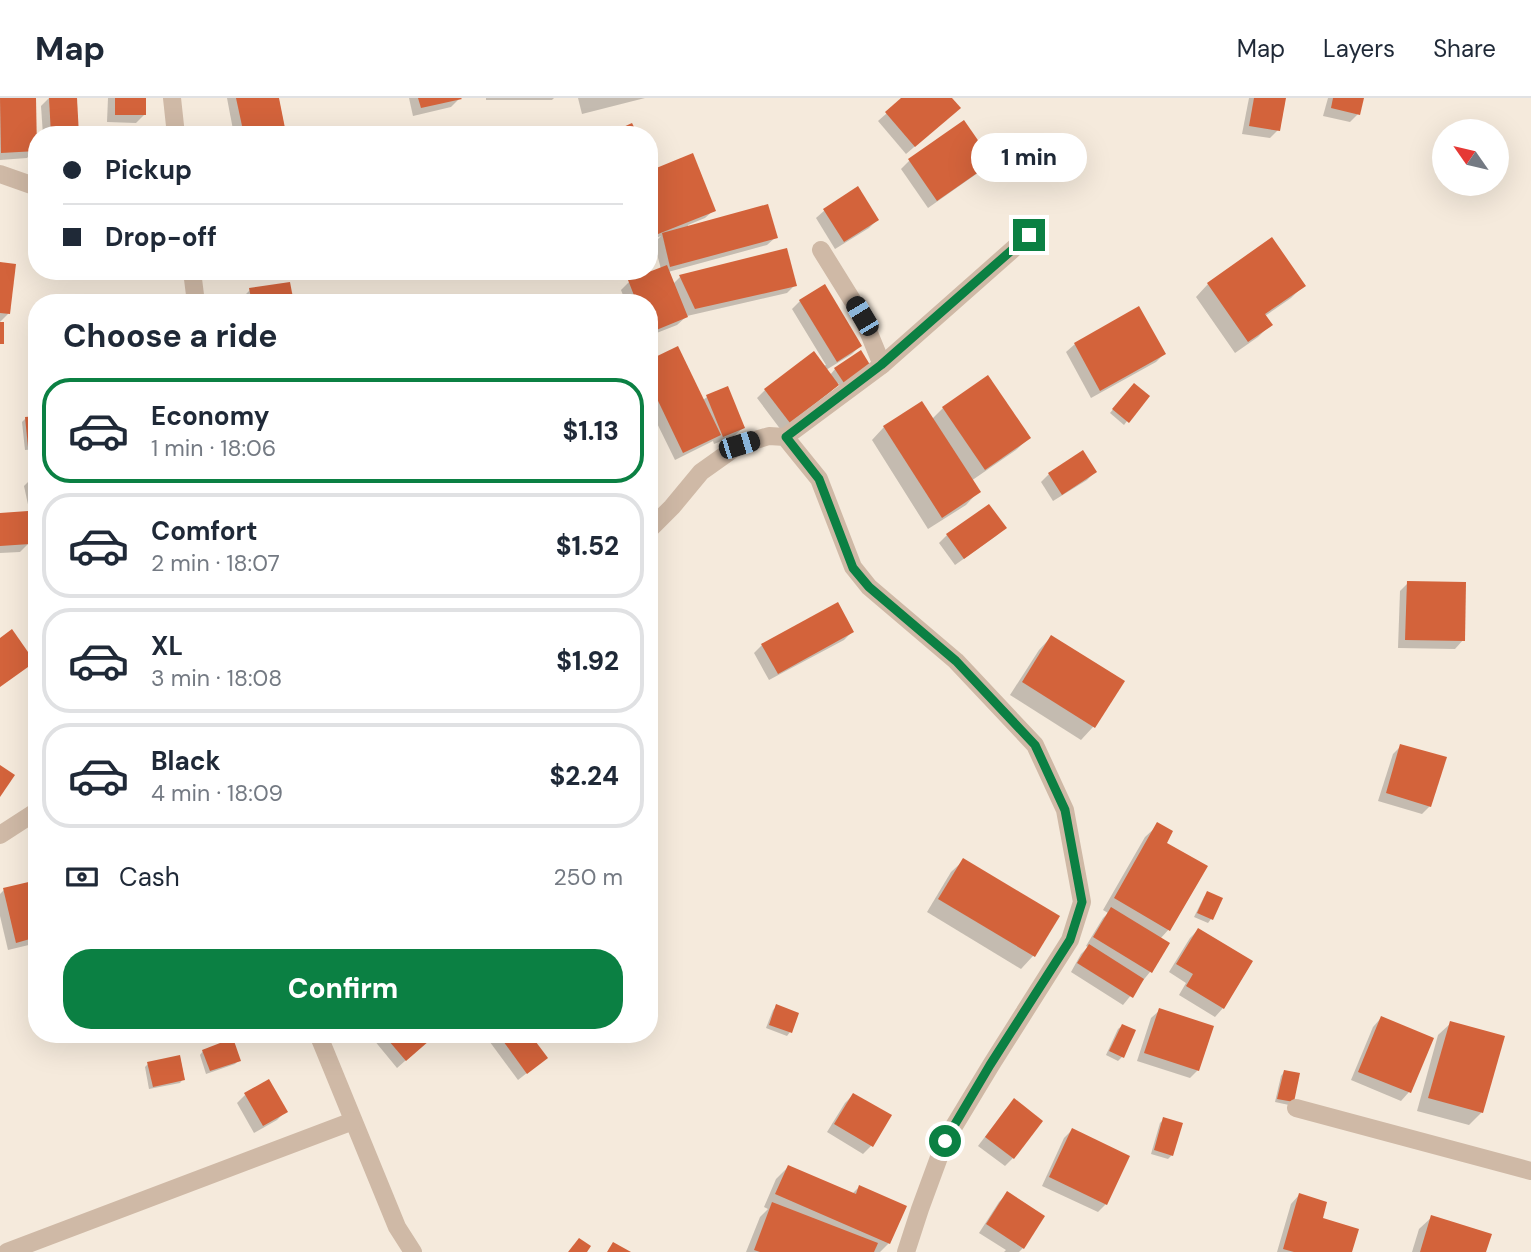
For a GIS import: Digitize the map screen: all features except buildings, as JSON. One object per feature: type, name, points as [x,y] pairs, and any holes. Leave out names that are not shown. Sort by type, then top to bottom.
[{"type":"street","points":[[172,98],[175,126]]},
{"type":"street","points":[[0,174],[28,184]]},
{"type":"street","points":[[658,521],[701,472],[739,445],[769,436],[786,437],[881,365],[1029,235]]},
{"type":"street","points":[[821,250],[862,316],[881,365]]},
{"type":"street","points":[[786,437],[819,479],[853,568],[869,587],[956,661],[1035,745],[1065,810],[1082,902],[1070,940],[945,1141],[906,1252]]},
{"type":"street","points":[[0,835],[28,817]]},
{"type":"street","points":[[321,1043],[397,1227],[413,1252]]},
{"type":"street","points":[[1296,1108],[1531,1171]]},
{"type":"street","points":[[7,1252],[353,1121]]},
{"type":"route","points":[[945,1141],[1070,940],[1082,902],[1065,810],[1035,745],[956,661],[869,587],[853,568],[819,479],[786,437],[881,365],[1029,235]]}]
